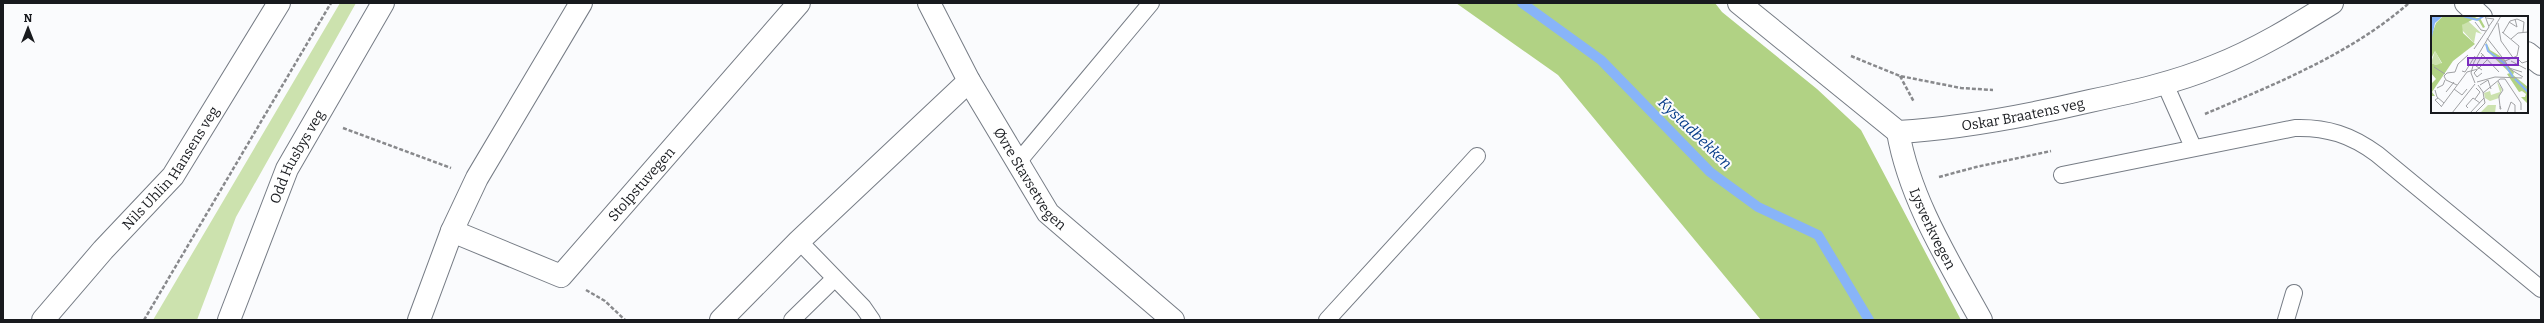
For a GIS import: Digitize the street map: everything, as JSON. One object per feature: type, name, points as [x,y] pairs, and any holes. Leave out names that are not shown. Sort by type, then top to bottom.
[{"type":"street","name":"Nils Uhlin Hansens veg","points":[[43,320],[103,250],[172,176],[279,3]]},
{"type":"street","name":"Odd Husbys veg","points":[[229,320],[287,169],[383,3]]},
{"type":"street","points":[[419,320],[452,231],[477,178],[581,3]]},
{"type":"street","name":"Stolpstuvegen","points":[[561,276],[705,114],[799,3]]},
{"type":"street","name":"Øvre Stavsetvegen","points":[[929,3],[969,81],[1048,213],[1173,320]]},
{"type":"street","points":[[1739,3],[1898,132]]},
{"type":"street","points":[[2466,3],[2481,16]]},
{"type":"street","name":"Oskar Braatens veg","points":[[1898,132],[1947,129],[2020,117],[2165,84],[2216,66],[2270,40],[2323,6]]},
{"type":"street","points":[[2528,55],[2541,64]]},
{"type":"street","points":[[721,320],[799,241],[969,81]]},
{"type":"street","name":"Lysverkvegen","points":[[1898,132],[1903,157],[1912,185],[1939,242],[1980,320]]},
{"type":"street","points":[[452,231],[561,276]]},
{"type":"lane","points":[[1018,162],[1151,3]]},
{"type":"lane","points":[[2165,84],[2193,148]]},
{"type":"lane","points":[[2062,175],[2294,128],[2315,128],[2336,132],[2358,140],[2541,289]]},
{"type":"lane","points":[[1327,320],[1477,156]]},
{"type":"lane","points":[[799,241],[864,307],[872,320]]},
{"type":"lane","points":[[792,320],[835,278]]},
{"type":"lane","points":[[2286,320],[2294,293]]},
{"type":"path","points":[[144,320],[331,3]]},
{"type":"path","points":[[1849,55],[1900,76],[1962,88],[2001,91]]},
{"type":"path","points":[[337,126],[477,178]]},
{"type":"path","points":[[561,276],[605,301],[625,320]]},
{"type":"green space","points":[[340,3],[356,3],[236,217],[197,320],[153,320]]},
{"type":"green space","points":[[1456,3],[1715,3],[1722,12],[1817,89],[1861,130],[1961,320],[1761,320],[1558,75]]},
{"type":"waterway","name":"Kystadbekken","points":[[1522,3],[1601,60],[1710,172],[1758,207],[1818,235],[1869,320]]}]
